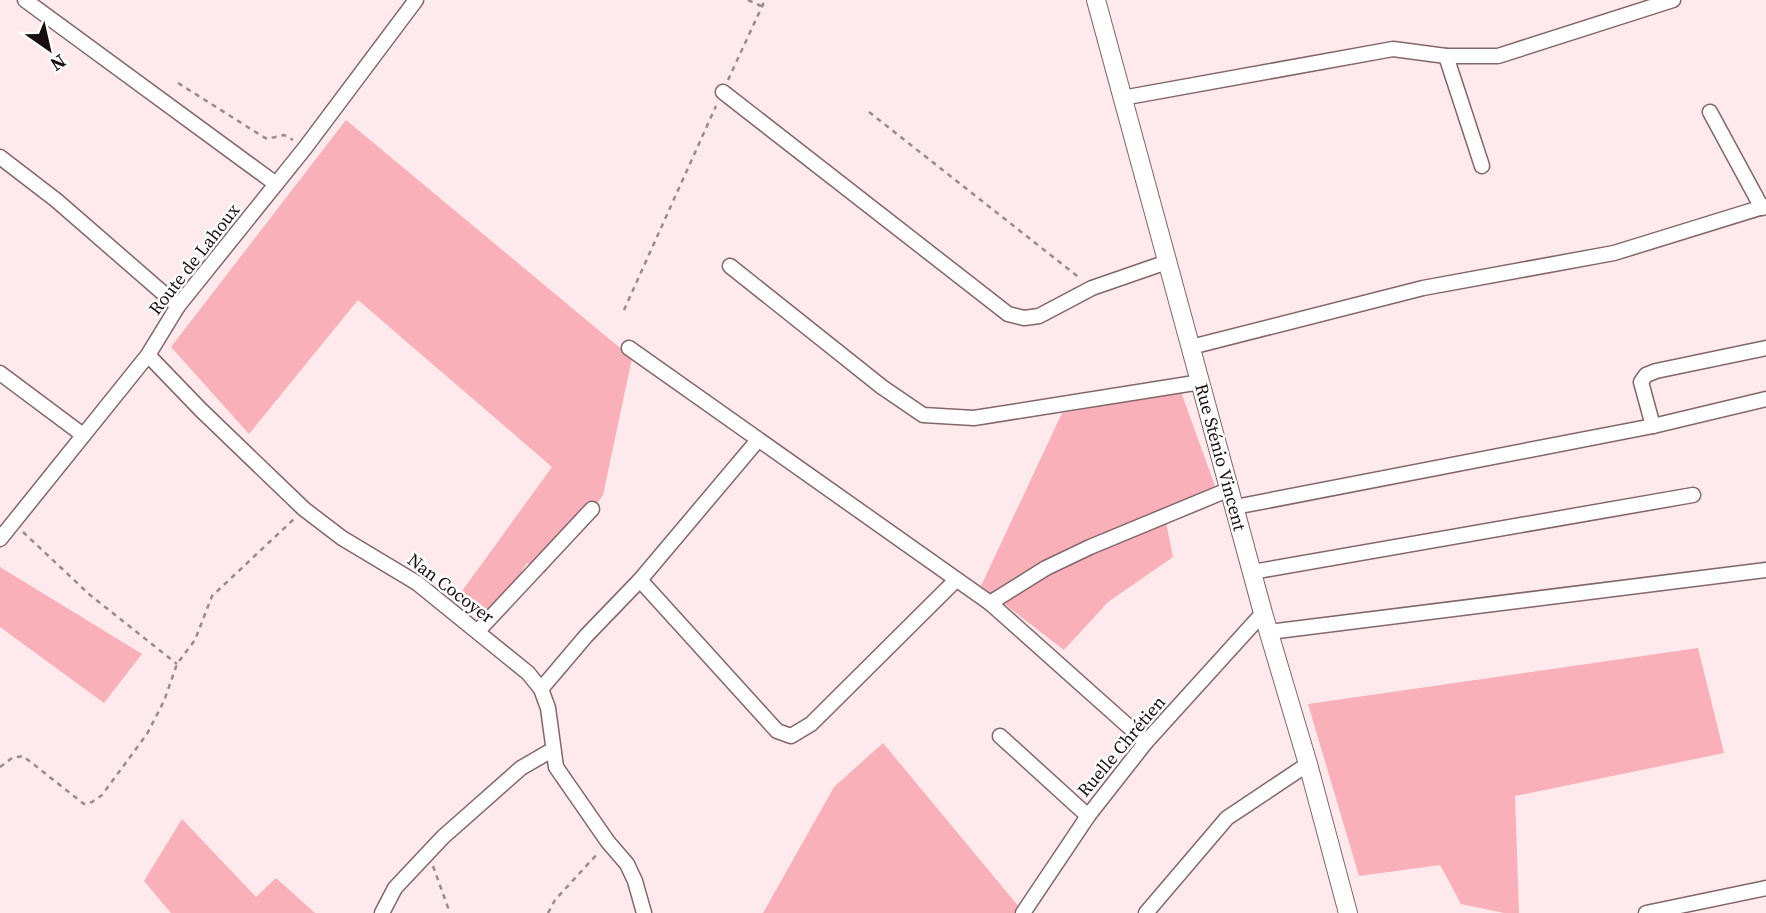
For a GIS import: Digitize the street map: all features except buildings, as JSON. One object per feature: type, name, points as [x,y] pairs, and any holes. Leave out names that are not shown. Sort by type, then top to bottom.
[{"type":"main road","name":"Rue Sténio Vincent","points":[[1096,0],[1263,613],[1308,764],[1348,913]]},
{"type":"street","points":[[25,0],[276,184]]},
{"type":"street","name":"Route de Lahoux","points":[[0,539],[148,355],[178,306],[305,148],[416,0]]},
{"type":"street","points":[[1122,98],[1393,49],[1446,56],[1498,56],[1673,0]]},
{"type":"street","points":[[1446,56],[1482,166]]},
{"type":"street","points":[[723,92],[1008,314],[1024,318],[1039,316],[1092,288],[1167,262]]},
{"type":"street","points":[[1191,346],[1423,288],[1614,253],[1764,207],[1710,112]]},
{"type":"street","points":[[0,157],[56,200],[178,306]]},
{"type":"street","points":[[730,266],[882,387],[923,415],[974,418],[1201,382]]},
{"type":"street","points":[[629,348],[989,603],[1146,743]]},
{"type":"street","points":[[1653,426],[1641,382],[1646,376],[1656,371],[1766,348]]},
{"type":"street","name":"Nan Cocoyer","points":[[148,355],[304,509],[342,538],[417,583],[528,673],[541,689],[552,728],[552,750],[556,767],[608,842],[627,864],[644,913]]},
{"type":"street","points":[[0,373],[83,435]]},
{"type":"street","points":[[1235,507],[1653,426],[1766,399]]},
{"type":"street","points":[[541,689],[586,636],[640,580],[758,440]]},
{"type":"street","points":[[989,603],[1046,568],[1090,547],[1230,489]]},
{"type":"street","points":[[1252,572],[1693,495]]},
{"type":"street","points":[[478,631],[592,509]]},
{"type":"street","points":[[1269,632],[1766,570]]},
{"type":"street","points":[[640,580],[777,731],[791,736],[811,724],[956,580]]},
{"type":"street","name":"Ruelle Chrétien","points":[[1023,913],[1088,816],[1146,743],[1263,613]]},
{"type":"street","points":[[1000,736],[1088,816]]},
{"type":"street","points":[[382,913],[395,888],[428,854],[521,768],[552,750]]},
{"type":"street","points":[[1146,913],[1227,818],[1308,764]]},
{"type":"street","points":[[1646,913],[1766,888]]},
{"type":"path","points":[[748,0],[761,6]]},
{"type":"path","points":[[624,310],[765,0]]},
{"type":"path","points":[[178,83],[267,139],[284,135],[305,148]]},
{"type":"path","points":[[869,113],[1092,288]]},
{"type":"path","points":[[0,767],[12,758],[23,756],[84,804],[92,802],[102,794],[147,734],[164,701],[177,664],[195,640],[212,596],[304,509]]},
{"type":"path","points":[[13,523],[90,595],[177,664]]},
{"type":"path","points":[[548,913],[555,900],[608,842]]},
{"type":"path","points":[[428,854],[450,913]]},
{"type":"shaded area","points":[[346,120],[632,358],[603,495],[545,573],[527,563],[491,620],[457,598],[552,467],[358,300],[249,434],[171,347]]},
{"type":"shaded area","points":[[1181,392],[1219,497],[1165,517],[1173,557],[1108,602],[1064,650],[981,586],[1062,413]]},
{"type":"shaded area","points":[[0,567],[142,654],[104,703],[0,627]]},
{"type":"shaded area","points":[[1698,648],[1724,753],[1515,796],[1519,913],[1504,913],[1461,904],[1440,865],[1359,876],[1308,704]]},
{"type":"shaded area","points":[[883,743],[1024,913],[763,913],[834,787]]},
{"type":"shaded area","points":[[182,819],[256,897],[276,878],[315,913],[171,913],[144,881]]}]
